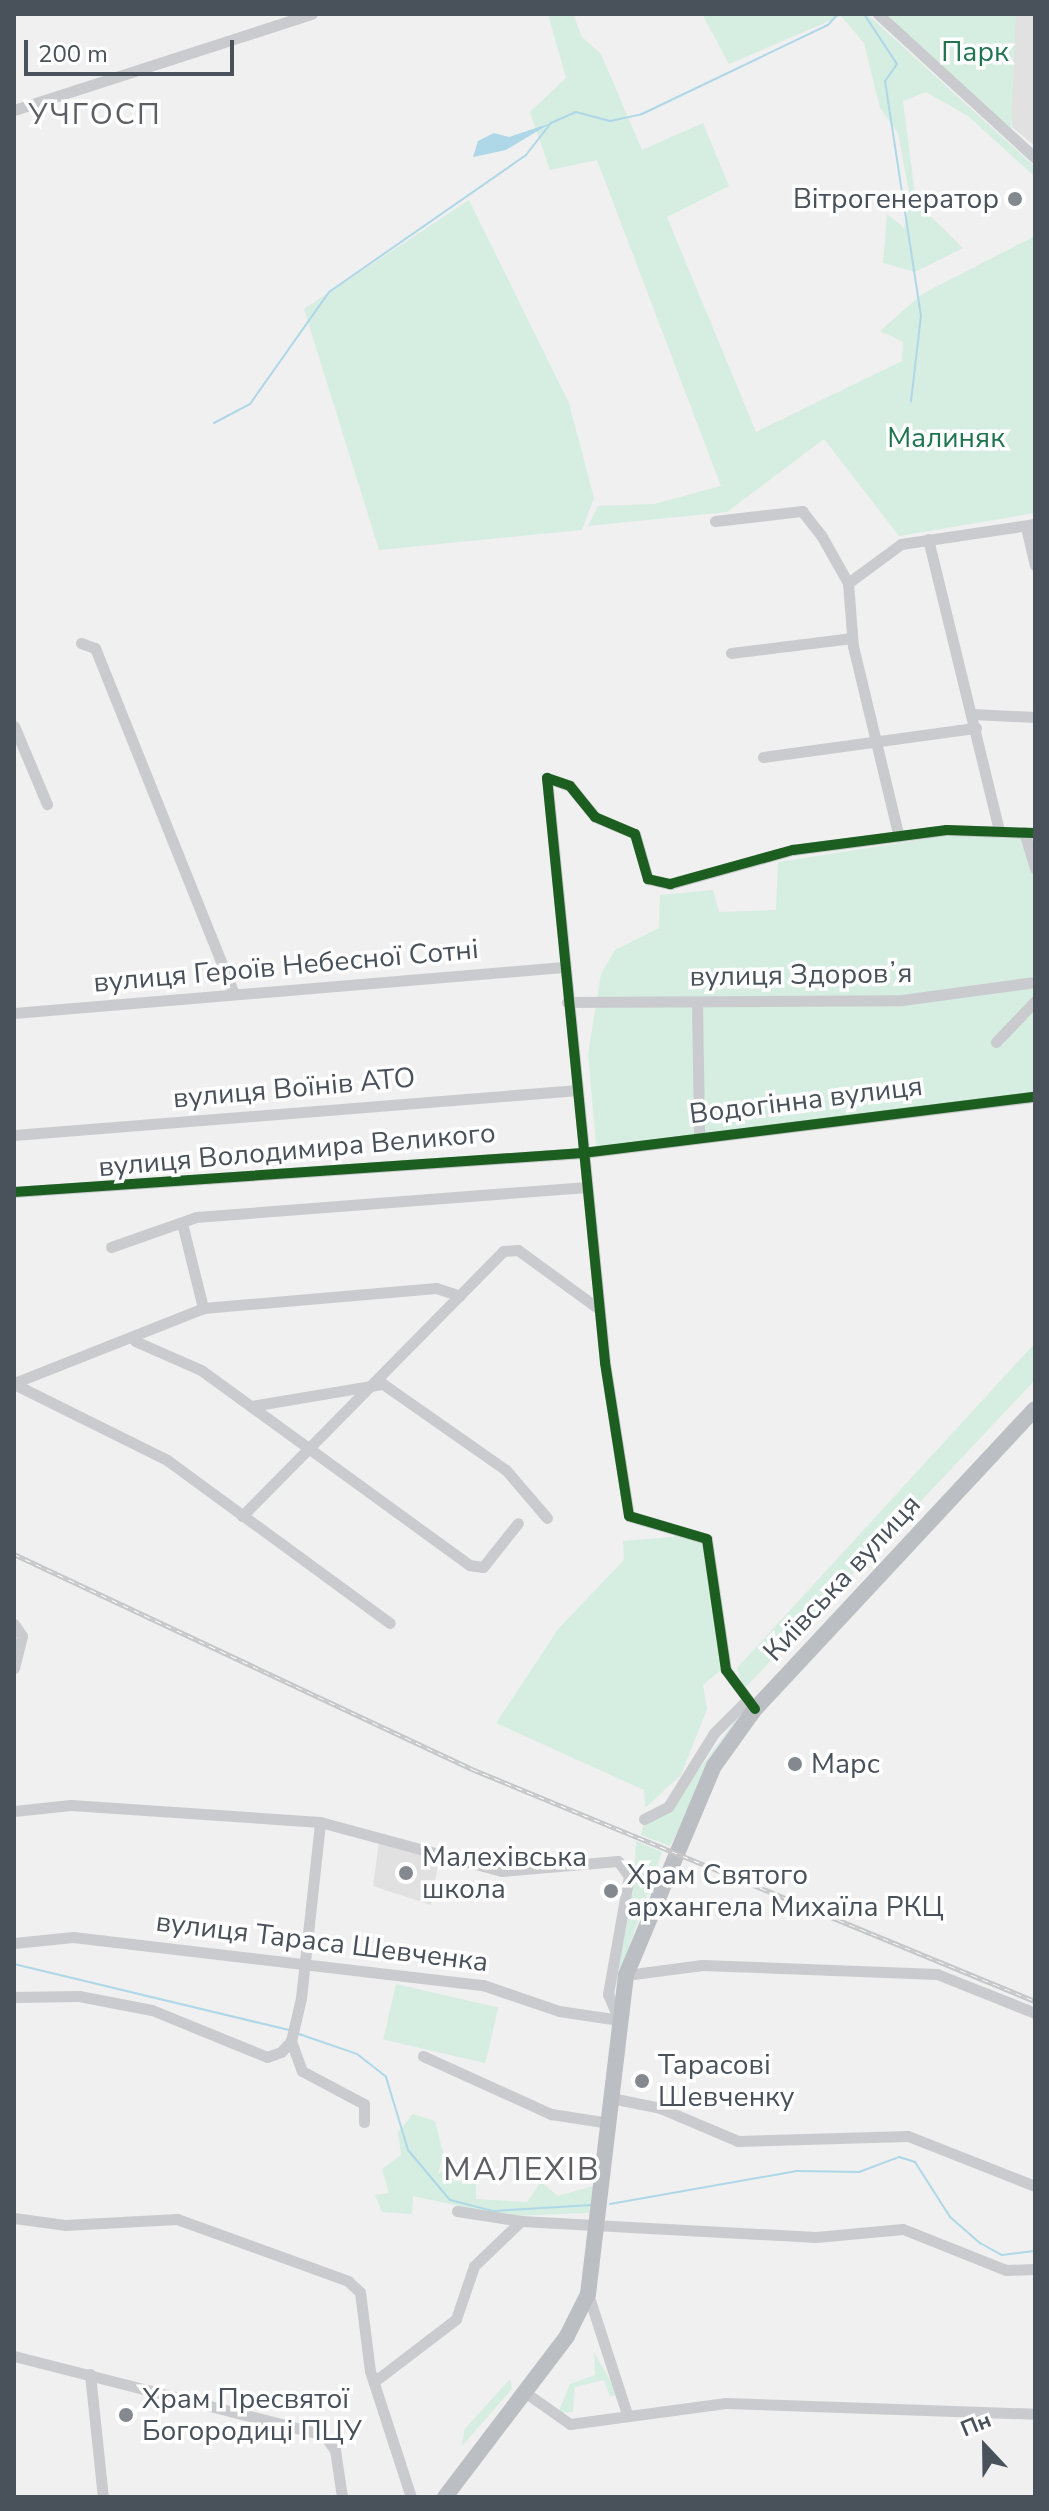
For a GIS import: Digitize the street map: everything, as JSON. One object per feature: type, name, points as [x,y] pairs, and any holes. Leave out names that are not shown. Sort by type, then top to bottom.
[{"type":"highway","name":"Київська вулиця","points":[[445,2497],[526,2393],[588,2294],[626,1975],[703,1788],[750,1705],[1035,1409]]},
{"type":"street","points":[[14,110],[312,14]]},
{"type":"street","points":[[878,14],[1035,158]]},
{"type":"street","points":[[715,521],[802,511],[848,583],[852,638],[899,837]]},
{"type":"street","points":[[848,583],[901,544],[1031,526],[1035,565]]},
{"type":"street","points":[[928,539],[999,831]]},
{"type":"street","points":[[731,653],[852,638]]},
{"type":"street","points":[[81,643],[95,648],[234,994]]},
{"type":"street","points":[[973,714],[1035,717]]},
{"type":"street","points":[[14,726],[47,804]]},
{"type":"street","points":[[763,757],[976,728]]},
{"type":"street","points":[[644,1819],[668,1807],[714,1733],[750,1705],[726,1670],[707,1539],[629,1516],[599,1309],[563,967],[547,778],[570,786],[595,817],[635,834],[648,879],[670,884],[762,854],[899,837],[999,831],[1030,833],[1035,868]]},
{"type":"street","name":"вулиця Героїв Небесної Сотні","points":[[14,1013],[563,967]]},
{"type":"street","name":"вулиця Здоровʼя","points":[[567,1002],[902,1000],[1035,982]]},
{"type":"street","points":[[996,1042],[1035,1001]]},
{"type":"street","points":[[697,1002],[699,1136]]},
{"type":"street","name":"вулиця Воїнів АТО","points":[[14,1135],[577,1090]]},
{"type":"street","name":"Водогінна вулиця","points":[[583,1153],[699,1136],[1035,1097]]},
{"type":"street","name":"вулиця Володимира Великого","points":[[14,1192],[583,1153]]},
{"type":"street","name":"вулиця Володимира Великого","points":[[111,1247],[182,1223],[587,1187]]},
{"type":"street","points":[[182,1223],[203,1308]]},
{"type":"street","points":[[242,1516],[503,1251],[518,1250],[599,1309]]},
{"type":"street","points":[[14,1384],[135,1341],[203,1308],[436,1288],[460,1296]]},
{"type":"street","points":[[135,1341],[201,1370],[469,1565],[483,1567],[518,1523]]},
{"type":"street","points":[[14,1384],[159,1455],[390,1623]]},
{"type":"street","points":[[251,1406],[383,1384],[493,1461],[547,1518]]},
{"type":"street","points":[[14,1624],[22,1636],[14,1668]]},
{"type":"street","points":[[14,1811],[71,1805],[320,1822],[502,1871],[625,1864],[629,1881],[608,1994],[619,2020]]},
{"type":"street","points":[[320,1822],[291,2041],[302,2071],[364,2104],[364,2122]]},
{"type":"street","name":"вулиця Тараса Шевченка","points":[[14,1943],[73,1937],[483,1985],[559,2011],[619,2020]]},
{"type":"street","points":[[626,1975],[702,1965],[937,1974],[1035,2013]]},
{"type":"street","points":[[14,1997],[79,1996],[152,2010],[267,2057],[291,2041]]},
{"type":"street","points":[[423,2056],[551,2114],[609,2123]]},
{"type":"street","points":[[611,2098],[660,2108],[738,2141],[908,2136],[1035,2186]]},
{"type":"street","points":[[457,2211],[521,2221],[599,2221],[816,2237],[903,2229],[1006,2270],[1035,2269]]},
{"type":"street","points":[[14,2218],[65,2225],[177,2219],[332,2272],[360,2292],[375,2381],[411,2497]]},
{"type":"street","points":[[375,2381],[456,2319],[474,2266],[521,2221]]},
{"type":"street","points":[[588,2294],[627,2414]]},
{"type":"street","points":[[14,2356],[324,2435],[335,2450],[342,2497]]},
{"type":"street","points":[[90,2374],[103,2497]]},
{"type":"street","points":[[526,2393],[570,2424],[726,2403],[1035,2414]]},
{"type":"shaded area","points":[[1012,14],[1035,14],[1035,146],[1012,127]]},
{"type":"shaded area","name":"Малехівська школа","points":[[379,1842],[439,1859],[431,1905],[373,1886]]},
{"type":"green space","name":"Малиняк","points":[[548,14],[573,14],[582,37],[601,54],[642,150],[703,123],[729,186],[667,217],[756,432],[902,361],[903,342],[880,331],[922,294],[1035,236],[1035,513],[899,536],[824,439],[727,512],[588,526],[598,506],[654,504],[721,486],[597,160],[550,170],[530,112],[566,78]]},
{"type":"green space","points":[[702,14],[867,14],[1035,167],[1035,177],[968,116],[926,92],[903,101],[916,202],[963,248],[915,272],[883,263],[887,214],[904,228],[910,198],[898,133],[880,108],[864,43],[841,16],[729,64]]},
{"type":"green space","name":"Парк","points":[[878,14],[1016,14],[1011,138]]},
{"type":"green space","points":[[469,200],[569,403],[594,498],[582,530],[379,550],[304,309]]},
{"type":"green space","points":[[952,835],[1035,839],[1035,1100],[597,1156],[588,1054],[601,974],[615,950],[659,928],[660,895],[713,890],[719,912],[776,910],[778,862]]},
{"type":"green space","points":[[1035,1343],[1035,1380],[744,1689],[737,1668]]},
{"type":"green space","points":[[694,1535],[703,1538],[722,1669],[703,1685],[707,1709],[681,1775],[645,1808],[644,1790],[496,1723],[559,1628],[624,1560],[623,1541]]},
{"type":"green space","points":[[743,1710],[670,1846],[641,1835],[644,1821],[670,1809]]},
{"type":"green space","points":[[636,1841],[662,1852],[615,1987],[634,1884]]},
{"type":"green space","points":[[396,1984],[498,2008],[485,2063],[383,2040]]},
{"type":"green space","points":[[413,2114],[435,2121],[443,2153],[438,2174],[452,2166],[454,2182],[476,2179],[476,2199],[527,2202],[541,2182],[558,2196],[593,2186],[590,2213],[506,2216],[413,2196],[412,2214],[382,2212],[375,2195],[389,2193],[382,2169],[401,2155],[398,2132]]},
{"type":"green space","points":[[594,2352],[619,2396],[610,2396],[604,2380],[575,2387],[573,2412],[558,2413],[570,2384],[595,2375]]},
{"type":"green space","points":[[510,2379],[512,2389],[462,2446],[464,2430]]},
{"type":"water","points":[[551,123],[506,150],[473,157],[478,141],[494,133],[509,137]]},
{"type":"waterway","points":[[214,423],[250,404],[329,292],[526,155],[551,123],[576,112],[610,121],[642,114],[828,25],[838,14]]},
{"type":"waterway","points":[[864,14],[897,64],[885,81],[921,315],[911,401]]},
{"type":"waterway","points":[[14,1964],[288,2030]]},
{"type":"waterway","points":[[299,2034],[357,2054],[386,2077],[408,2150],[450,2200],[493,2211],[592,2205]]},
{"type":"waterway","points":[[610,2204],[798,2171],[859,2172],[899,2157],[915,2162],[950,2217],[980,2243],[1002,2255],[1035,2251]]},
{"type":"railway","points":[[14,1554],[472,1769],[1035,2001]]},
{"type":"cycle path","points":[[755,1709],[726,1670],[707,1539],[629,1516],[605,1362],[547,778],[570,786],[595,817],[635,834],[648,879],[670,884],[793,850],[947,830],[1035,833]]},
{"type":"cycle path","points":[[14,1192],[583,1153],[1035,1097]]},
{"type":"place","name":"Вітрогенератор","points":[[1015,199]]},
{"type":"place","name":"Марс","points":[[795,1764]]},
{"type":"place","name":"Малехівська школа","points":[[406,1873]]},
{"type":"place","name":"Храм Святого архангела Михаїла РКЦ","points":[[611,1891]]},
{"type":"place","name":"Тарасові Шевченку","points":[[642,2081]]},
{"type":"place","name":"Храм Пресвятої Богородиці ПЦУ","points":[[126,2415]]},
{"type":"district","name":"УЧГОСП","points":[[95,115]]},
{"type":"district","name":"МАЛЕХІВ","points":[[522,2170]]}]
